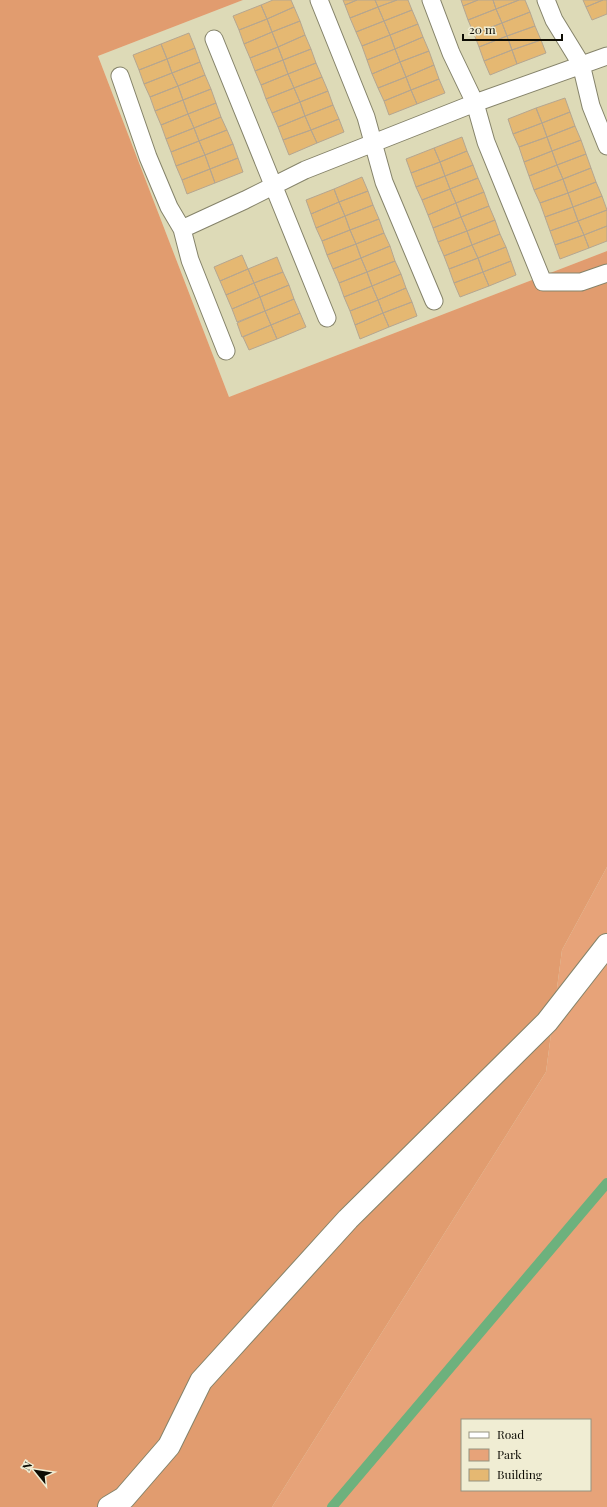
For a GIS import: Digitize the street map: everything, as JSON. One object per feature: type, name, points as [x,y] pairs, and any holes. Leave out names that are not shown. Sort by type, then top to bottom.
[{"type":"street","points":[[109,1507],[124,1498],[169,1446],[201,1381],[348,1219],[547,1022],[607,945]]},
{"type":"lane","points":[[319,0],[366,117],[384,182],[434,301]]},
{"type":"lane","points":[[431,0],[451,53],[475,103],[486,142],[543,282],[581,282],[607,273]]},
{"type":"lane","points":[[546,0],[554,20],[581,64],[591,106],[607,146]]},
{"type":"lane","points":[[214,39],[327,318]]},
{"type":"lane","points":[[182,229],[305,170],[475,103],[607,56]]},
{"type":"lane","points":[[120,76],[148,157],[169,207],[182,229],[190,260],[226,351]]},
{"type":"shaded area","points":[[0,0],[243,0],[98,56],[229,397],[607,251],[607,867],[562,950],[546,1072],[272,1507],[0,1507]]},
{"type":"shaded area","points":[[243,0],[607,0],[607,251],[229,397],[98,56]]},
{"type":"green space","points":[[607,867],[607,1507],[272,1507],[546,1072],[562,950]]},
{"type":"building","points":[[273,0],[291,0],[294,7],[267,19],[261,5]]},
{"type":"building","points":[[343,0],[357,0],[345,5]]},
{"type":"building","points":[[357,0],[375,0],[378,7],[350,18],[345,5]]},
{"type":"building","points":[[375,0],[397,0],[378,7]]},
{"type":"building","points":[[397,0],[408,0],[412,10],[384,21],[378,7]]},
{"type":"building","points":[[461,0],[478,0],[463,6]]},
{"type":"building","points":[[478,0],[493,0],[496,9],[468,20],[463,6]]},
{"type":"building","points":[[493,0],[519,0],[496,9]]},
{"type":"building","points":[[519,0],[525,0],[530,12],[502,23],[496,9]]},
{"type":"building","points":[[583,0],[603,0],[586,7]]},
{"type":"building","points":[[603,0],[607,0],[607,14],[592,20],[586,7]]},
{"type":"building","points":[[261,5],[267,19],[239,30],[233,16]]},
{"type":"building","points":[[294,7],[300,21],[272,32],[267,19]]},
{"type":"building","points":[[378,7],[384,21],[356,32],[350,18]]},
{"type":"building","points":[[496,9],[502,23],[474,34],[468,20]]},
{"type":"building","points":[[412,10],[418,24],[390,35],[384,21]]},
{"type":"building","points":[[530,12],[535,26],[507,36],[502,23]]},
{"type":"building","points":[[267,19],[272,32],[244,44],[239,30]]},
{"type":"building","points":[[300,21],[305,35],[278,47],[272,32]]},
{"type":"building","points":[[384,21],[390,35],[362,46],[356,32]]},
{"type":"building","points":[[502,23],[507,36],[479,47],[474,34]]},
{"type":"building","points":[[418,24],[423,37],[395,49],[390,35]]},
{"type":"building","points":[[535,26],[541,40],[512,50],[507,36]]},
{"type":"building","points":[[272,32],[278,47],[250,58],[244,44]]},
{"type":"building","points":[[189,33],[195,48],[167,59],[161,44]]},
{"type":"building","points":[[305,35],[311,49],[283,60],[278,47]]},
{"type":"building","points":[[390,35],[395,49],[367,60],[362,46]]},
{"type":"building","points":[[507,36],[512,50],[484,61],[479,47]]},
{"type":"building","points":[[423,37],[429,51],[400,62],[395,49]]},
{"type":"building","points":[[541,40],[546,53],[517,64],[512,50]]},
{"type":"building","points":[[161,44],[167,59],[139,70],[133,55]]},
{"type":"building","points":[[278,47],[283,60],[255,71],[250,58]]},
{"type":"building","points":[[195,48],[200,62],[172,73],[167,59]]},
{"type":"building","points":[[311,49],[316,63],[288,74],[283,60]]},
{"type":"building","points":[[395,49],[400,62],[372,74],[367,60]]},
{"type":"building","points":[[512,50],[517,64],[490,75],[484,61]]},
{"type":"building","points":[[429,51],[434,65],[406,77],[400,62]]},
{"type":"building","points":[[167,59],[172,73],[144,84],[139,70]]},
{"type":"building","points":[[283,60],[288,74],[261,85],[255,71]]},
{"type":"building","points":[[200,62],[205,75],[178,86],[172,73]]},
{"type":"building","points":[[400,62],[406,77],[378,88],[372,74]]},
{"type":"building","points":[[316,63],[322,77],[294,88],[288,74]]},
{"type":"building","points":[[434,65],[439,79],[411,90],[406,77]]},
{"type":"building","points":[[172,73],[178,86],[150,97],[144,84]]},
{"type":"building","points":[[288,74],[294,88],[266,99],[261,85]]},
{"type":"building","points":[[205,75],[211,89],[183,100],[178,86]]},
{"type":"building","points":[[322,77],[328,91],[300,102],[294,88]]},
{"type":"building","points":[[406,77],[411,90],[384,101],[378,88]]},
{"type":"building","points":[[439,79],[445,93],[417,104],[411,90]]},
{"type":"building","points":[[178,86],[183,100],[155,111],[150,97]]},
{"type":"building","points":[[294,88],[300,102],[272,113],[266,99]]},
{"type":"building","points":[[211,89],[216,103],[188,114],[183,100]]},
{"type":"building","points":[[411,90],[417,104],[389,115],[384,101]]},
{"type":"building","points":[[328,91],[333,105],[305,116],[300,102]]},
{"type":"building","points":[[565,98],[570,112],[542,123],[536,108]]},
{"type":"building","points":[[183,100],[188,114],[161,125],[155,111]]},
{"type":"building","points":[[300,102],[305,116],[278,127],[272,113]]},
{"type":"building","points":[[216,103],[221,117],[194,128],[188,114]]},
{"type":"building","points":[[333,105],[339,119],[311,130],[305,116]]},
{"type":"building","points":[[536,108],[542,123],[513,134],[508,119]]},
{"type":"building","points":[[570,112],[575,126],[547,137],[542,123]]},
{"type":"building","points":[[188,114],[194,128],[166,139],[161,125]]},
{"type":"building","points":[[305,116],[311,130],[283,140],[278,127]]},
{"type":"building","points":[[221,117],[227,130],[199,141],[194,128]]},
{"type":"building","points":[[339,119],[344,132],[317,143],[311,130]]},
{"type":"building","points":[[542,123],[547,137],[519,147],[513,134]]},
{"type":"building","points":[[575,126],[581,140],[552,151],[547,137]]},
{"type":"building","points":[[194,128],[199,141],[171,152],[166,139]]},
{"type":"building","points":[[227,130],[233,144],[205,155],[199,141]]},
{"type":"building","points":[[311,130],[317,143],[289,155],[283,140]]},
{"type":"building","points":[[462,137],[467,151],[440,162],[434,148]]},
{"type":"building","points":[[547,137],[552,151],[524,162],[519,147]]},
{"type":"building","points":[[581,140],[586,154],[557,165],[552,151]]},
{"type":"building","points":[[199,141],[205,155],[176,166],[171,152]]},
{"type":"building","points":[[233,144],[238,158],[210,169],[205,155]]},
{"type":"building","points":[[434,148],[440,162],[411,173],[406,159]]},
{"type":"building","points":[[467,151],[473,165],[445,176],[440,162]]},
{"type":"building","points":[[552,151],[557,165],[529,176],[524,162]]},
{"type":"building","points":[[586,154],[591,168],[563,179],[557,165]]},
{"type":"building","points":[[205,155],[210,169],[182,180],[176,166]]},
{"type":"building","points":[[238,158],[243,172],[215,183],[210,169]]},
{"type":"building","points":[[440,162],[445,176],[416,187],[411,173]]},
{"type":"building","points":[[473,165],[478,178],[450,189],[445,176]]},
{"type":"building","points":[[557,165],[563,179],[534,190],[529,176]]},
{"type":"building","points":[[591,168],[596,182],[568,193],[563,179]]},
{"type":"building","points":[[210,169],[215,183],[187,194],[182,180]]},
{"type":"building","points":[[445,176],[450,189],[422,200],[416,187]]},
{"type":"building","points":[[362,177],[368,191],[339,202],[334,189]]},
{"type":"building","points":[[478,178],[484,192],[456,203],[450,189]]},
{"type":"building","points":[[563,179],[568,193],[540,203],[534,190]]},
{"type":"building","points":[[596,182],[602,196],[573,207],[568,193]]},
{"type":"building","points":[[334,189],[339,202],[311,214],[306,200]]},
{"type":"building","points":[[450,189],[456,203],[428,215],[422,200]]},
{"type":"building","points":[[368,191],[373,205],[345,216],[339,202]]},
{"type":"building","points":[[484,192],[489,206],[461,217],[456,203]]},
{"type":"building","points":[[568,193],[573,207],[545,217],[540,203]]},
{"type":"building","points":[[602,196],[607,210],[578,221],[573,207]]},
{"type":"building","points":[[339,202],[345,216],[316,228],[311,214]]},
{"type":"building","points":[[456,203],[461,217],[433,228],[428,215]]},
{"type":"building","points":[[373,205],[379,219],[350,230],[345,216]]},
{"type":"building","points":[[489,206],[495,220],[467,231],[461,217]]},
{"type":"building","points":[[573,207],[578,221],[550,231],[545,217]]},
{"type":"building","points":[[607,210],[607,226],[584,235],[578,221]]},
{"type":"building","points":[[345,216],[350,230],[322,241],[316,228]]},
{"type":"building","points":[[461,217],[467,231],[438,242],[433,228]]},
{"type":"building","points":[[379,219],[384,233],[356,244],[350,230]]},
{"type":"building","points":[[495,220],[500,234],[472,245],[467,231]]},
{"type":"building","points":[[578,221],[584,235],[555,245],[550,231]]},
{"type":"building","points":[[607,226],[607,241],[589,248],[584,235]]},
{"type":"building","points":[[350,230],[356,244],[327,255],[322,241]]},
{"type":"building","points":[[467,231],[472,245],[444,256],[438,242]]},
{"type":"building","points":[[384,233],[390,246],[361,258],[356,244]]},
{"type":"building","points":[[500,234],[506,247],[478,258],[472,245]]},
{"type":"building","points":[[584,235],[589,248],[560,259],[555,245]]},
{"type":"building","points":[[356,244],[361,258],[333,269],[327,255]]},
{"type":"building","points":[[472,245],[478,258],[449,269],[444,256]]},
{"type":"building","points":[[390,246],[395,261],[367,272],[361,258]]},
{"type":"building","points":[[506,247],[511,261],[483,272],[478,258]]},
{"type":"building","points":[[242,255],[248,269],[220,281],[214,267]]},
{"type":"building","points":[[277,257],[283,272],[254,283],[248,269]]},
{"type":"building","points":[[361,258],[367,272],[339,283],[333,269]]},
{"type":"building","points":[[478,258],[483,272],[454,283],[449,269]]},
{"type":"building","points":[[395,261],[401,274],[372,286],[367,272]]},
{"type":"building","points":[[511,261],[516,275],[489,286],[483,272]]},
{"type":"building","points":[[248,269],[254,283],[226,295],[220,281]]},
{"type":"building","points":[[283,272],[289,285],[260,297],[254,283]]},
{"type":"building","points":[[367,272],[372,286],[344,297],[339,283]]},
{"type":"building","points":[[483,272],[489,286],[460,297],[454,283]]},
{"type":"building","points":[[401,274],[406,288],[378,300],[372,286]]},
{"type":"building","points":[[254,283],[260,297],[232,309],[226,295]]},
{"type":"building","points":[[289,285],[294,299],[265,311],[260,297]]},
{"type":"building","points":[[372,286],[378,300],[350,311],[344,297]]},
{"type":"building","points":[[406,288],[412,302],[383,313],[378,300]]},
{"type":"building","points":[[260,297],[265,311],[237,322],[232,309]]},
{"type":"building","points":[[294,299],[300,313],[271,325],[265,311]]},
{"type":"building","points":[[378,300],[383,313],[355,325],[350,311]]},
{"type":"building","points":[[412,302],[417,316],[389,327],[383,313]]},
{"type":"building","points":[[265,311],[271,325],[242,337],[237,323]]},
{"type":"building","points":[[300,313],[306,327],[277,339],[271,325]]},
{"type":"building","points":[[383,313],[389,327],[360,339],[355,325]]},
{"type":"building","points":[[271,325],[277,339],[249,350],[243,337]]},
{"type":"waterway","points":[[332,1507],[607,1183]]}]
